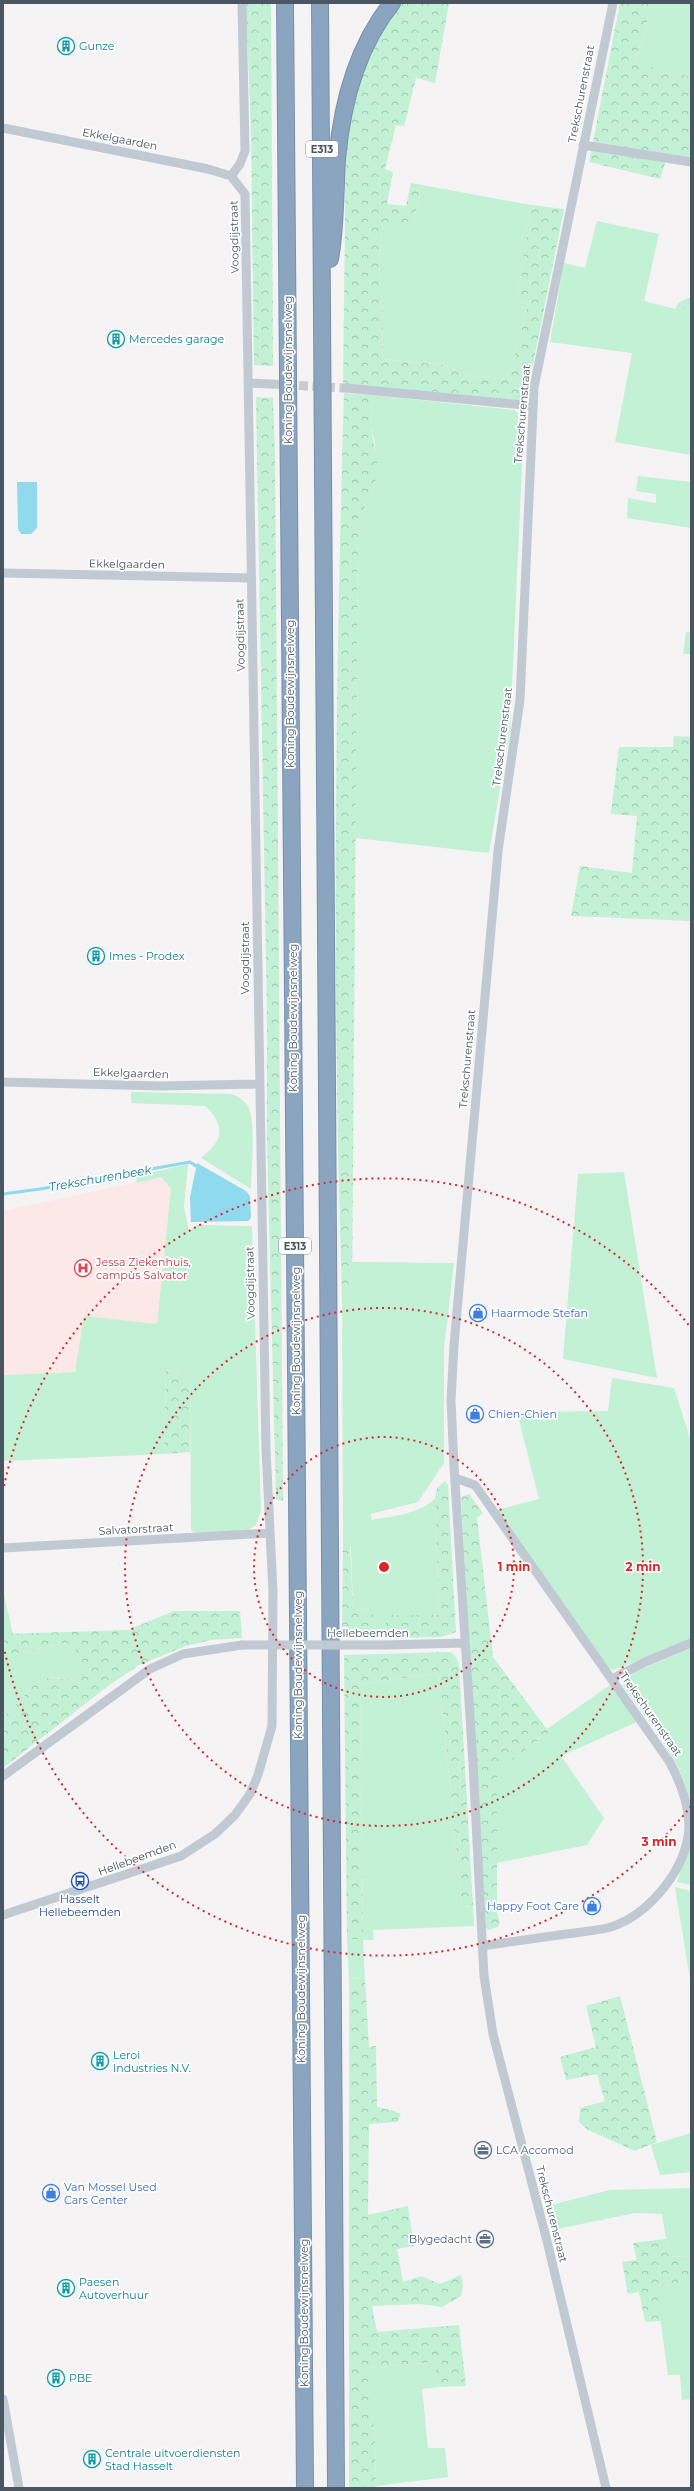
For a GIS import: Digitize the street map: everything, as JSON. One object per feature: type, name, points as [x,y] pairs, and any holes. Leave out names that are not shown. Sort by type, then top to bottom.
[{"type":"highway","name":"Koning Boudewijnsnelweg","points":[[285,3],[305,2488]]},
{"type":"highway","name":"E313","points":[[320,3],[336,2488]]},
{"type":"highway","points":[[323,296],[334,234],[338,158],[351,77],[367,41],[392,3]]},
{"type":"street","points":[[231,176],[240,164],[245,151],[242,3]]},
{"type":"street","name":"Trekschurenstraat","points":[[606,2488],[547,2242],[493,2034],[482,1946],[473,1764],[464,1643],[451,1400],[454,1345],[498,851],[520,700],[533,406],[542,342],[612,3]]},
{"type":"street","name":"Ekkelgaarden","points":[[3,128],[208,169],[231,176]]},
{"type":"street","points":[[583,145],[691,162]]},
{"type":"street","name":"Voogdijstraat","points":[[231,176],[245,194],[259,1084],[266,1449],[270,1534]]},
{"type":"street","points":[[249,383],[272,384]]},
{"type":"street","points":[[346,388],[533,406]]},
{"type":"street","name":"Ekkelgaarden","points":[[3,573],[251,578]]},
{"type":"street","name":"Ekkelgaarden","points":[[3,1082],[160,1086],[259,1084]]},
{"type":"street","name":"Trekschurenstraat","points":[[455,1478],[475,1485],[672,1766],[686,1800],[690,1825],[681,1858],[668,1882],[650,1904],[637,1913],[611,1927],[482,1946]]},
{"type":"street","name":"Salvatorstraat","points":[[3,1548],[270,1534]]},
{"type":"street","name":"Hellebeemden","points":[[3,1915],[181,1856],[215,1834],[239,1810],[250,1794],[258,1775],[272,1726],[273,1592],[270,1534]]},
{"type":"street","name":"Hellebeemden","points":[[3,1776],[133,1680],[156,1666],[183,1654],[242,1645],[386,1645],[464,1643]]},
{"type":"street","points":[[612,1680],[645,1662],[691,1643]]},
{"type":"street","points":[[3,2399],[19,2488]]},
{"type":"shaded area","name":"Jessa Ziekenhuis, campus Salvator","points":[[161,1177],[171,1189],[157,1324],[75,1372],[3,1375],[3,1211]]},
{"type":"green space","points":[[246,3],[271,3],[273,366],[254,365],[251,131]]},
{"type":"green space","points":[[400,3],[449,3],[435,83],[416,78],[404,126],[396,125],[385,169],[393,172],[387,204],[406,206],[411,183],[422,185],[413,222],[383,222],[379,262],[383,320],[382,359],[444,365],[474,377],[508,379],[528,303],[517,301],[531,205],[564,209],[526,399],[521,401],[343,384],[346,138],[366,59],[392,13]]},
{"type":"green space","points":[[620,3],[649,3],[646,29],[634,63],[691,77],[691,160],[667,157],[660,179],[589,162]]},
{"type":"green space","points":[[649,3],[691,3],[691,77],[634,64],[646,29]]},
{"type":"green space","points":[[422,185],[531,205],[517,301],[528,303],[508,379],[474,377],[444,365],[382,359],[383,320],[379,262],[383,222],[413,222]]},
{"type":"green space","points":[[597,221],[659,234],[644,301],[675,309],[691,309],[691,455],[615,442],[632,353],[550,342],[564,263],[585,268]]},
{"type":"green space","points":[[691,297],[691,309],[675,309],[679,302]]},
{"type":"green space","points":[[344,393],[372,395],[371,427],[377,463],[375,483],[358,522],[352,1297],[342,1296],[336,957],[338,619]]},
{"type":"green space","points":[[372,395],[515,410],[524,421],[510,731],[489,853],[355,838],[358,522],[375,483],[375,442],[371,427]]},
{"type":"green space","points":[[256,397],[273,398],[275,457],[283,1501],[276,1500],[267,1138],[267,1017]]},
{"type":"green space","points":[[638,476],[691,482],[691,528],[627,518],[628,498],[656,503],[656,494],[636,491]]},
{"type":"green space","points":[[686,632],[691,632],[691,654],[683,654]]},
{"type":"green space","points":[[674,736],[691,737],[691,921],[571,916],[580,866],[632,873],[637,816],[611,814],[619,747],[673,747]]},
{"type":"green space","points":[[131,1092],[232,1094],[242,1099],[247,1105],[252,1122],[253,1146],[251,1189],[201,1158],[214,1145],[219,1134],[217,1121],[206,1106],[131,1103]]},
{"type":"green space","points":[[188,1164],[184,1207],[189,1231],[197,1225],[252,1226],[261,1511],[256,1525],[248,1530],[197,1534],[191,1530],[190,1375],[166,1370],[164,1454],[3,1461],[3,1375],[75,1372],[84,1316],[157,1324],[171,1189],[161,1177],[136,1183],[137,1176]]},
{"type":"green space","points":[[624,1172],[657,1378],[563,1359],[578,1174]]},
{"type":"green space","points":[[352,1262],[454,1263],[444,1348],[444,1463],[418,1502],[370,1514],[372,1520],[397,1516],[421,1508],[435,1499],[439,1615],[392,1615],[385,1625],[386,1638],[342,1636],[342,1630],[367,1629],[370,1610],[353,1609],[351,1547],[343,1547],[342,1296],[352,1296]]},
{"type":"green space","points":[[166,1370],[190,1375],[190,1452],[164,1454]]},
{"type":"green space","points":[[612,1378],[674,1388],[691,1441],[691,1641],[613,1670],[609,1668],[497,1510],[539,1499],[517,1412],[608,1411]]},
{"type":"green space","points":[[445,1481],[448,1485],[456,1632],[441,1637],[386,1638],[385,1625],[392,1615],[439,1615],[435,1499],[437,1488]]},
{"type":"green space","points":[[469,1494],[483,1513],[477,1518],[493,1657],[549,1732],[497,1771],[497,1913],[500,1922],[498,1927],[489,1930],[486,1928],[461,1497]]},
{"type":"green space","points":[[343,1547],[350,1547],[353,1609],[370,1610],[373,1614],[372,1623],[366,1629],[342,1630]]},
{"type":"green space","points":[[3,1590],[13,1634],[3,1634]]},
{"type":"green space","points":[[174,1611],[240,1611],[242,1638],[211,1640],[186,1646],[139,1665],[108,1686],[3,1768],[3,1719],[33,1686],[40,1681],[51,1677],[67,1680],[83,1666],[75,1649],[67,1643],[27,1652],[3,1654],[3,1634],[128,1630]]},
{"type":"green space","points":[[67,1643],[75,1649],[83,1666],[67,1680],[51,1677],[40,1681],[33,1686],[3,1719],[3,1654],[27,1652]]},
{"type":"green space","points":[[691,1648],[691,1804],[687,1788],[672,1757],[653,1727],[623,1686],[624,1679],[632,1673]]},
{"type":"green space","points":[[450,1652],[456,1657],[459,1664],[473,1906],[462,1907],[439,1673],[360,1684],[363,1939],[347,1940],[344,1655]]},
{"type":"green space","points":[[439,1673],[462,1907],[473,1906],[474,1926],[373,1930],[374,1940],[363,1940],[365,1978],[349,1979],[347,1940],[363,1939],[360,1684]]},
{"type":"green space","points":[[610,1685],[637,1722],[561,1756],[604,1818],[587,1845],[496,1863],[497,1770],[549,1732],[547,1729]]},
{"type":"green space","points":[[691,1838],[691,1885],[677,1882]]},
{"type":"green space","points":[[675,1887],[691,1891],[691,1985]]},
{"type":"green space","points":[[365,1978],[369,2047],[376,2046],[377,2107],[395,2111],[401,2115],[397,2122],[369,2124],[368,2215],[408,2206],[414,2246],[397,2249],[403,2282],[421,2276],[440,2284],[461,2275],[463,2285],[461,2296],[442,2307],[420,2304],[372,2306],[377,2332],[459,2325],[466,2386],[439,2387],[434,2362],[368,2368],[375,2441],[376,2488],[349,2488],[349,1979]]},
{"type":"green space","points":[[620,1996],[657,2142],[635,2151],[588,2130],[579,2122],[580,2108],[605,2101],[597,2074],[566,2080],[560,2057],[596,2047],[586,2006]]},
{"type":"green space","points":[[691,2133],[691,2172],[660,2175],[651,2145]]},
{"type":"green space","points":[[691,2188],[691,2257],[669,2256],[662,2214],[635,2213],[552,2230],[547,2206],[610,2190]]},
{"type":"green space","points":[[666,2239],[669,2256],[691,2257],[691,2280],[657,2287],[661,2321],[645,2322],[639,2292],[628,2294],[622,2262],[637,2260],[633,2243]]},
{"type":"green space","points":[[691,2280],[691,2399],[682,2400],[680,2375],[668,2375],[656,2287]]},
{"type":"green space","points":[[434,2362],[439,2387],[422,2389],[428,2448],[445,2448],[448,2477],[376,2486],[375,2441],[367,2368]]},
{"type":"water","points":[[17,482],[37,482],[37,528],[31,534],[21,534],[18,529]]},
{"type":"water","points":[[197,1163],[246,1191],[250,1196],[251,1218],[248,1221],[191,1222],[190,1197]]},
{"type":"waterway","name":"Trekschurenbeek","points":[[3,1194],[40,1189],[190,1162],[196,1166]]},
{"type":"tunnel","points":[[272,384],[346,388]]},
{"type":"place","name":"Gunze","points":[[66,46]]},
{"type":"place","name":"Mercedes garage","points":[[116,339]]},
{"type":"place","name":"Imes - Prodex","points":[[96,956]]},
{"type":"place","name":"Jessa Ziekenhuis, campus Salvator","points":[[83,1268]]},
{"type":"place","name":"Haarmode Stefan","points":[[478,1313]]},
{"type":"place","name":"Chien-Chien","points":[[475,1414]]},
{"type":"place","name":"Hasselt Hellebeemden","points":[[80,1881]]},
{"type":"place","name":"Happy Foot Care","points":[[592,1906]]},
{"type":"place","name":"Leroi Industries N.V.","points":[[100,2061]]},
{"type":"place","name":"LCA Accomod","points":[[483,2150]]},
{"type":"place","name":"Van Mossel Used Cars Center","points":[[51,2193]]},
{"type":"place","name":"Blygedacht","points":[[485,2239]]},
{"type":"place","name":"Paesen Autoverhuur","points":[[66,2288]]},
{"type":"place","name":"PBE","points":[[56,2378]]},
{"type":"place","name":"Centrale uitvoerdiensten Stad Hasselt","points":[[92,2459]]}]
